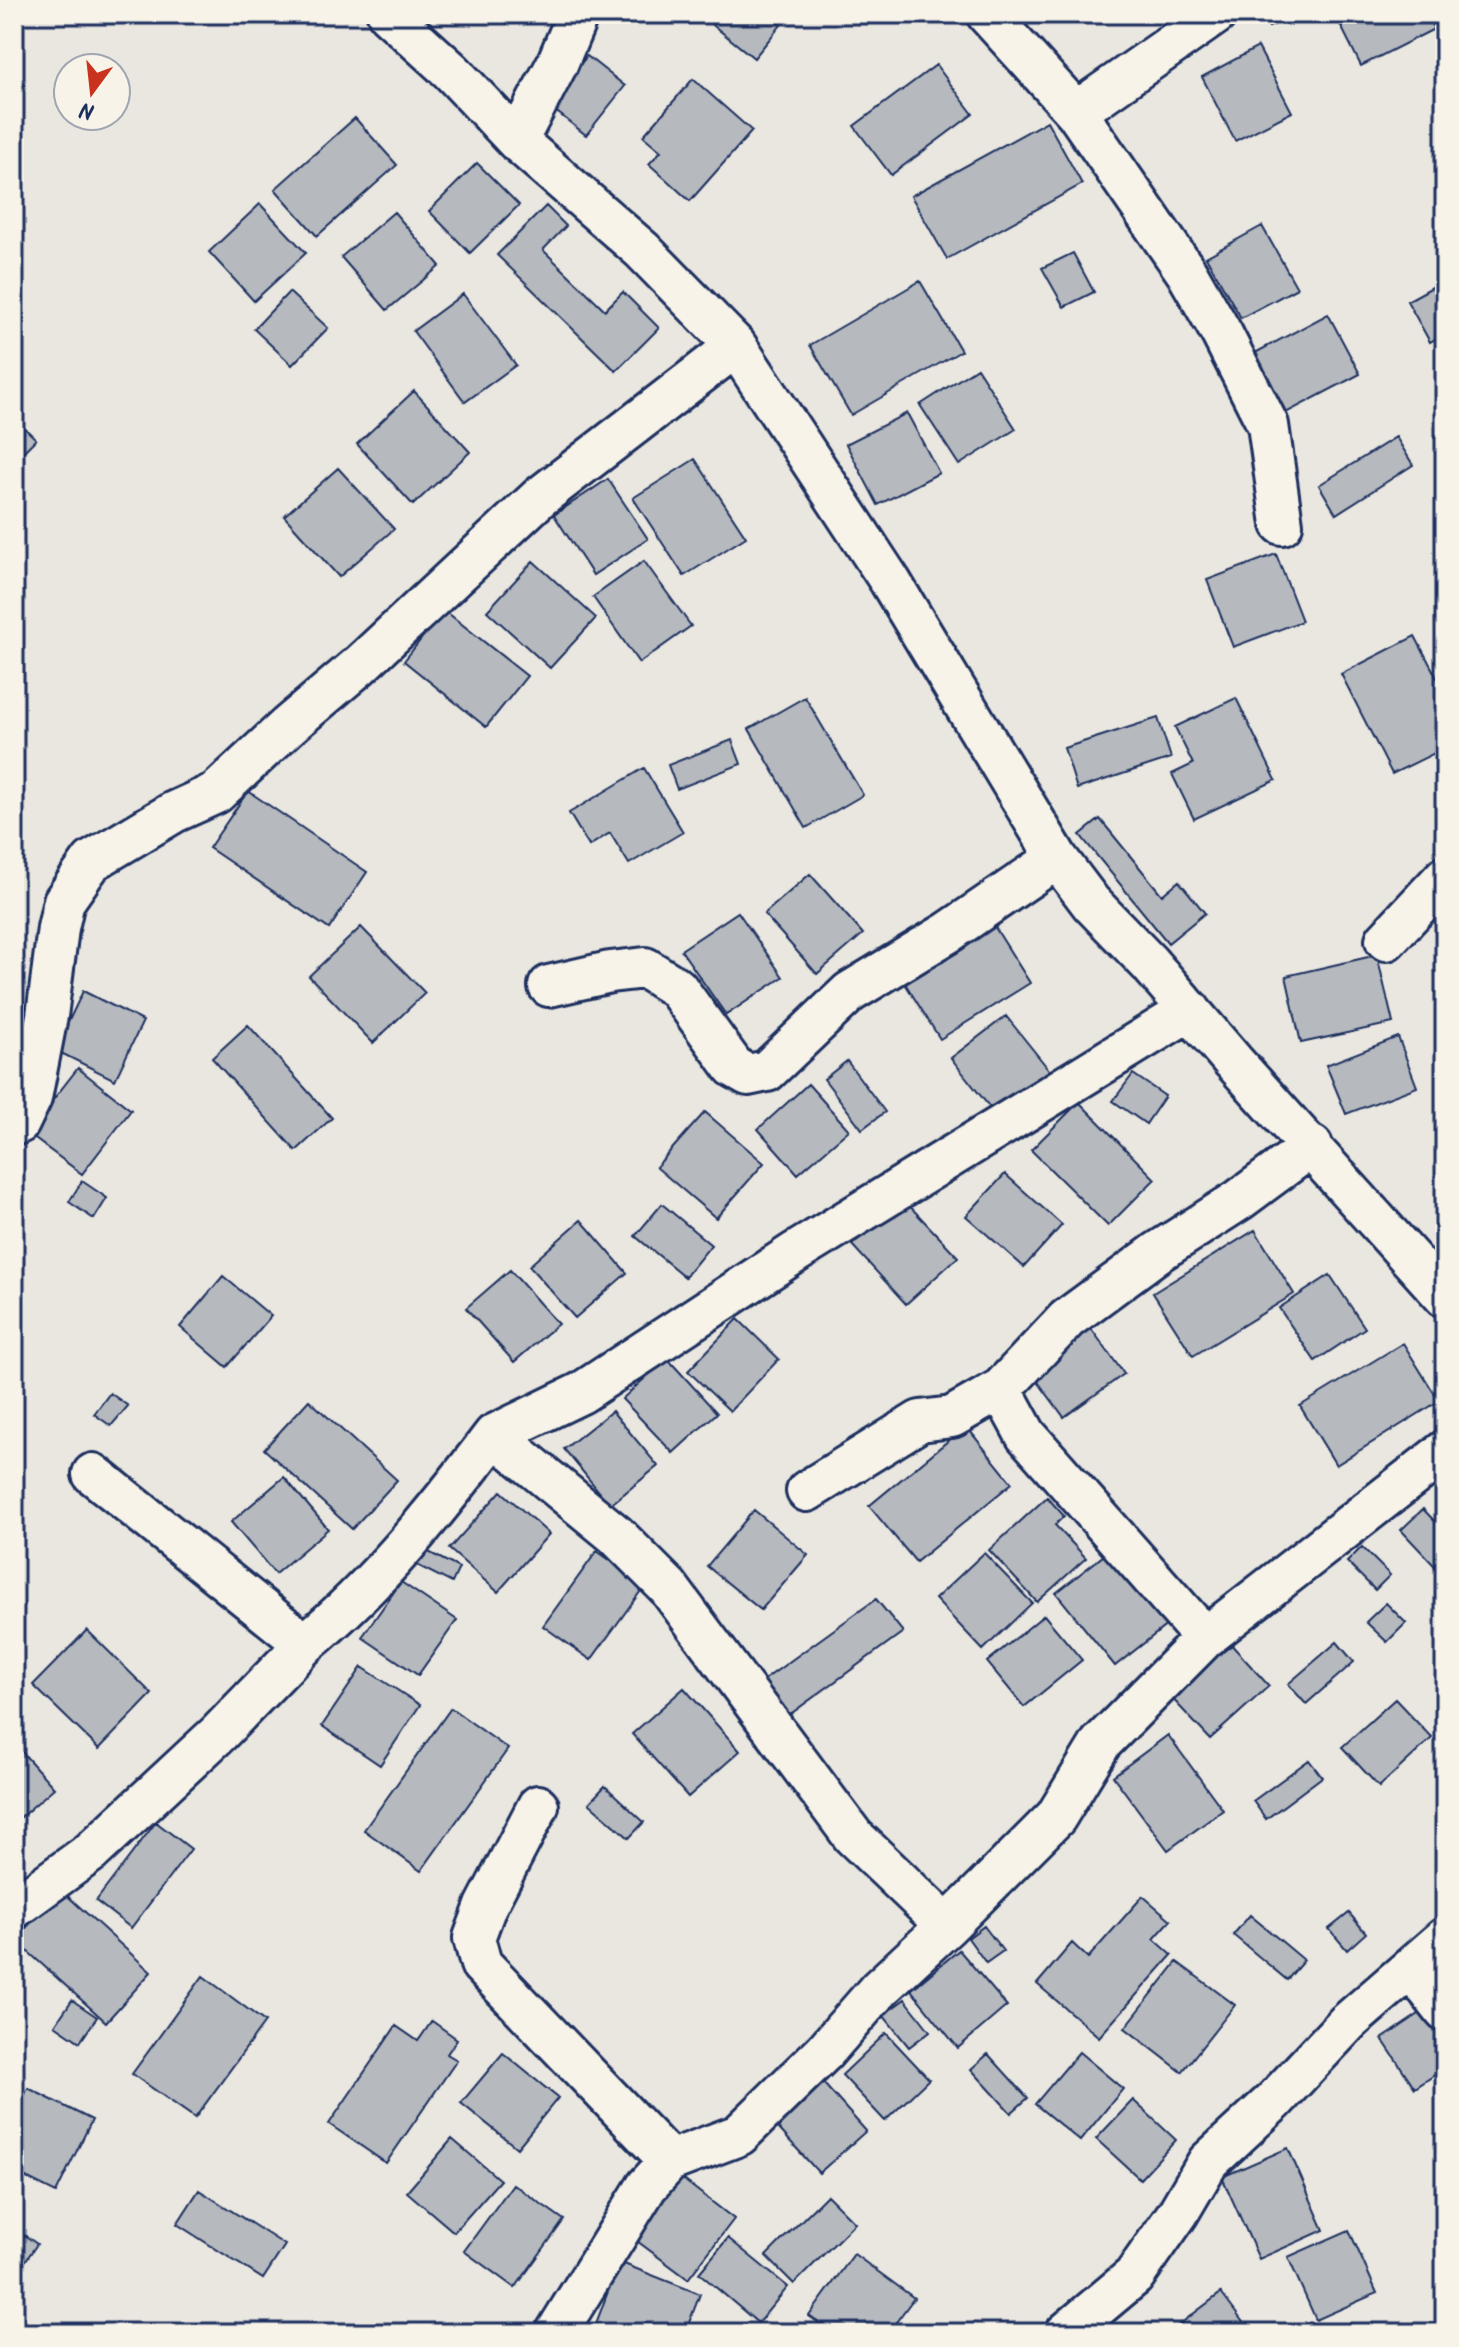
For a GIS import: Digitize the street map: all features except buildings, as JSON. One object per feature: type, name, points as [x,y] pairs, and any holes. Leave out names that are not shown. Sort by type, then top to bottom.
[{"type":"street","points":[[388,14],[451,71],[517,141],[642,250],[736,346],[890,581],[1057,858],[1091,903],[1445,1297]]},
{"type":"street","points":[[517,141],[557,64],[578,14]]},
{"type":"street","points":[[987,14],[1076,112],[1187,273],[1268,425],[1282,524]]},
{"type":"street","points":[[1076,112],[1216,14]]},
{"type":"street","points":[[14,1125],[19,1123],[31,1098],[64,901],[92,861],[174,812],[216,793],[540,497],[736,346]]},
{"type":"street","points":[[549,986],[610,972],[645,968],[677,988],[734,1067],[748,1075],[767,1071],[850,992],[949,932],[1057,858]]},
{"type":"street","points":[[1386,940],[1445,877]]},
{"type":"street","points":[[14,1908],[91,1852],[219,1733],[305,1644],[346,1611],[439,1506],[494,1435],[581,1393],[796,1252],[1190,1010]]},
{"type":"street","points":[[807,1491],[920,1421],[952,1417],[1001,1389],[1067,1319],[1312,1146]]},
{"type":"street","points":[[1001,1389],[1026,1435],[1205,1638]]},
{"type":"street","points":[[494,1435],[616,1535],[668,1587],[853,1836],[947,1926]]},
{"type":"street","points":[[556,2333],[647,2186],[670,2161],[739,2135],[825,2051],[879,1989],[1056,1817],[1101,1743],[1205,1638],[1445,1451]]},
{"type":"street","points":[[93,1474],[305,1644]]},
{"type":"street","points":[[538,1806],[486,1906],[474,1938],[481,1964],[670,2161]]},
{"type":"street","points":[[1066,2333],[1134,2276],[1178,2213],[1208,2162],[1275,2100],[1347,2023],[1445,1938]]},
{"type":"street","points":[[1409,1970],[1445,2011]]}]
